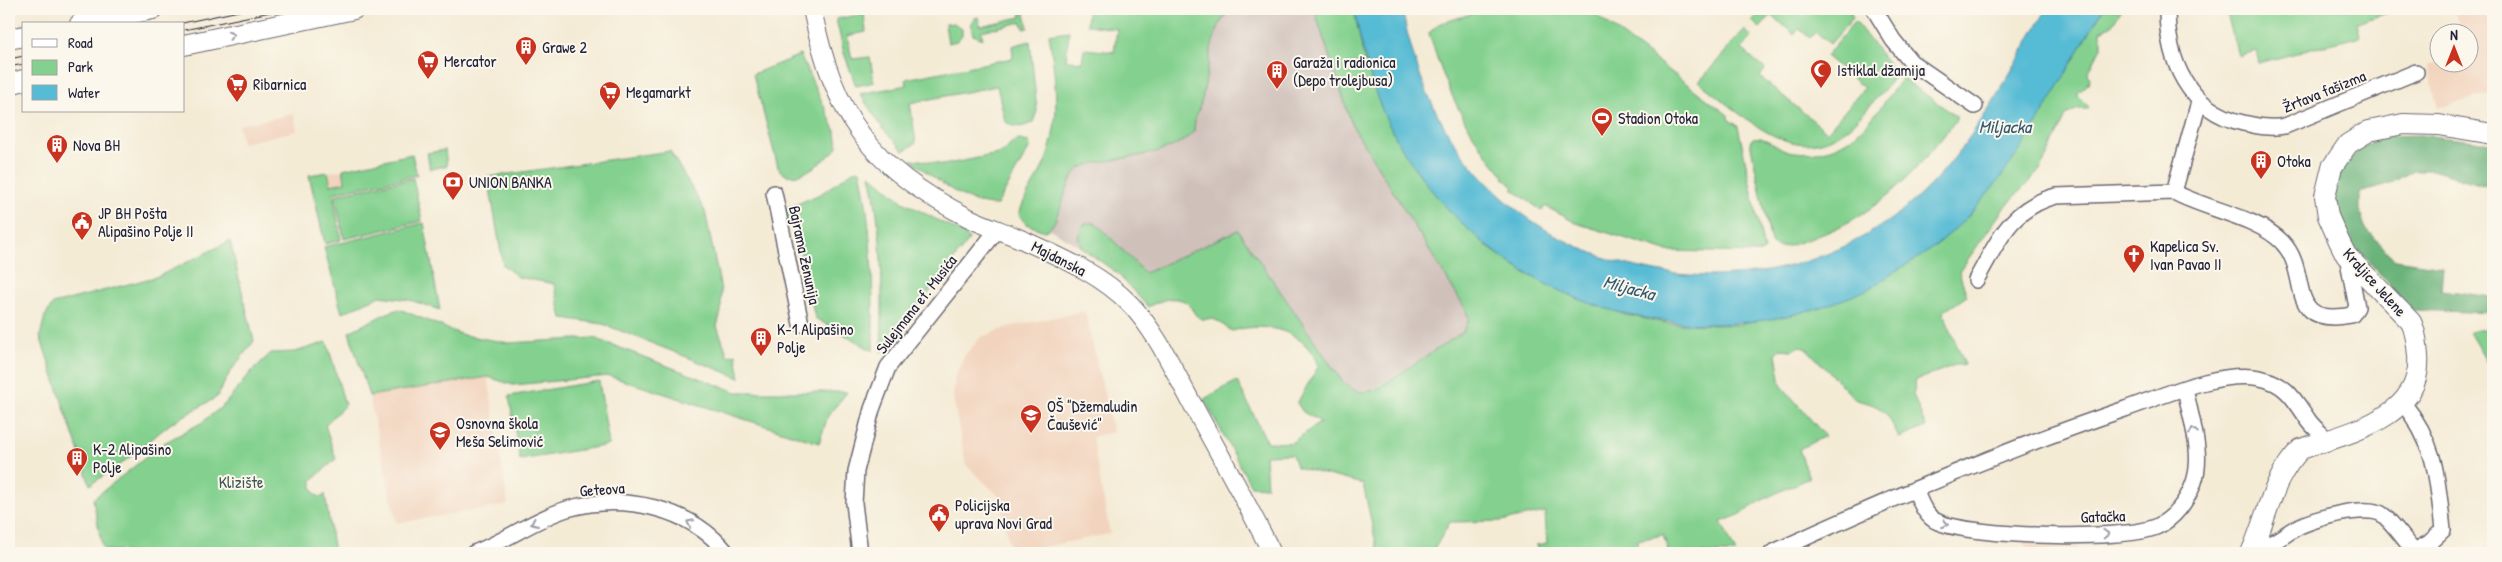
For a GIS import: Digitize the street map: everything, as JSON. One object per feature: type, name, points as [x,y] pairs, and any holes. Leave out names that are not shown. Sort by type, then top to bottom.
[{"type":"main road","points":[[90,22],[153,9]]},
{"type":"main road","points":[[185,45],[354,9]]},
{"type":"main road","points":[[9,39],[22,36]]},
{"type":"main road","points":[[9,84],[22,81]]},
{"type":"main road","name":"Kraljice Jelene","points":[[2252,550],[2271,496],[2292,458],[2301,449],[2381,419],[2403,403],[2411,394],[2416,381],[2418,363],[2415,329],[2411,322],[2346,255],[2328,216],[2325,196],[2332,167],[2348,144],[2369,131],[2403,124],[2439,125],[2493,134]]},
{"type":"street","name":"Majdanska","points":[[812,9],[828,70],[848,114],[867,144],[885,163],[923,192],[969,218],[1054,254],[1086,271],[1109,286],[1130,304],[1145,323],[1186,392],[1241,491],[1272,553]]},
{"type":"street","points":[[1874,9],[1893,40],[1911,62],[1975,106]]},
{"type":"street","name":"Žrtava fašizma","points":[[2167,9],[2171,53],[2185,81],[2199,102],[2232,120],[2272,128],[2309,118],[2416,72]]},
{"type":"street","points":[[2174,192],[2199,102]]},
{"type":"street","points":[[1976,280],[2007,226],[2038,201],[2056,196],[2174,192],[2187,199],[2210,206],[2262,228],[2280,240],[2290,252],[2304,300],[2312,313],[2318,316],[2330,318],[2352,315],[2357,307],[2346,255]]},
{"type":"street","name":"Bajrama Zenunija","points":[[774,193],[802,324]]},
{"type":"street","name":"Sulejmana ef. Musića","points":[[860,553],[854,503],[856,471],[872,409],[888,367],[998,229]]},
{"type":"street","points":[[1772,553],[1915,489],[2026,443],[2185,388],[2230,378],[2261,378],[2278,385],[2294,396],[2310,423],[2328,440]]},
{"type":"street","name":"Gatačka","points":[[1915,489],[1926,513],[1936,522],[1959,528],[1994,532],[2094,535],[2135,533],[2156,527],[2172,517],[2185,500],[2194,481],[2198,464],[2185,388]]},
{"type":"street","points":[[2252,550],[2266,547],[2296,528],[2340,513],[2370,510],[2383,514],[2415,552],[2443,530],[2437,474],[2428,443],[2416,420],[2403,403]]},
{"type":"street","name":"Geteova","points":[[474,553],[534,522],[568,509],[606,504],[639,504],[664,510],[697,527],[716,540],[727,553]]},
{"type":"shaded area","points":[[1231,9],[1314,9],[1332,60],[1468,313],[1469,319],[1463,332],[1369,392],[1355,391],[1342,381],[1238,230],[1145,273],[1097,224],[1092,222],[1081,246],[1082,248],[1050,229],[1059,215],[1070,178],[1080,168],[1165,149],[1195,126],[1195,118],[1217,30],[1224,16]]},
{"type":"shaded area","points":[[2454,9],[2493,9],[2493,93],[2438,108],[2427,65],[2430,64],[2430,72],[2480,72],[2480,22],[2458,22]]},
{"type":"shaded area","points":[[294,114],[297,131],[242,143],[239,125]]},
{"type":"shaded area","points":[[342,170],[344,182],[331,185],[329,172]]},
{"type":"shaded area","name":"OŠ \"Džemaludin Čaušević\"","points":[[1085,311],[1113,432],[1092,437],[1110,534],[1011,553],[999,496],[966,465],[953,398],[955,376],[965,355],[981,337],[1008,327]]},
{"type":"shaded area","name":"Osnovna škola Meša Selimović","points":[[488,377],[508,505],[397,523],[369,396]]},
{"type":"shaded area","points":[[2024,541],[2078,541],[2078,553],[2030,553]]},
{"type":"green space","points":[[1020,9],[1024,9],[1028,28],[1024,29],[1022,22],[981,31],[983,39],[973,35],[971,25],[975,18],[978,17],[980,26],[1021,17]]},
{"type":"green space","points":[[1088,9],[1231,9],[1222,20],[1216,33],[1204,91],[1195,118],[1194,131],[1184,140],[1156,152],[1080,168],[1069,183],[1055,221],[1050,228],[1044,231],[1026,224],[1019,215],[1024,200],[1046,160],[1054,129],[1056,97],[1049,34],[1069,31],[1066,60],[1082,62],[1084,49],[1114,52],[1117,29],[1087,25]]},
{"type":"green space","points":[[1314,9],[1354,9],[1364,59],[1389,124],[1416,170],[1446,206],[1486,246],[1523,272],[1567,294],[1626,315],[1671,324],[1739,325],[1968,217],[2023,145],[2103,9],[2122,9],[2111,26],[2101,31],[2101,47],[2088,73],[2090,79],[2087,85],[2078,93],[2078,96],[2089,107],[2088,109],[2078,109],[2067,114],[2040,170],[2004,208],[1959,272],[1967,296],[1943,312],[1965,365],[1955,365],[1916,380],[1913,395],[1926,427],[1899,438],[1884,412],[1866,402],[1856,400],[1806,348],[1801,346],[1792,350],[1780,349],[1776,354],[1781,385],[1825,436],[1799,449],[1809,478],[1766,498],[1739,515],[1721,522],[1736,553],[1669,553],[1663,535],[1637,540],[1637,549],[1631,553],[1538,553],[1536,545],[1547,543],[1545,512],[1502,521],[1450,522],[1432,553],[1378,552],[1363,484],[1296,467],[1292,454],[1265,455],[1267,487],[1251,486],[1204,399],[1237,381],[1267,442],[1291,443],[1321,422],[1303,412],[1297,403],[1318,367],[1313,354],[1305,344],[1283,331],[1271,328],[1244,328],[1232,331],[1215,320],[1200,318],[1188,304],[1179,299],[1163,300],[1148,307],[1117,273],[1082,248],[1078,237],[1082,225],[1092,222],[1097,224],[1145,273],[1238,230],[1342,381],[1357,391],[1366,392],[1376,389],[1463,332],[1469,319],[1465,308],[1352,125]]},
{"type":"green space","name":"Stadion Otoka","points":[[1487,9],[1588,9],[1728,115],[1728,119],[1738,126],[1764,250],[1758,253],[1666,251],[1576,223],[1545,206],[1542,211],[1512,189],[1514,187],[1503,178],[1504,176],[1468,127],[1442,72],[1429,33],[1438,24]]},
{"type":"green space","points":[[1762,9],[1849,9],[1853,18],[1830,44],[1816,32],[1810,38],[1799,29],[1794,34],[1771,15],[1760,28],[1752,21]]},
{"type":"green space","points":[[2226,9],[2399,9],[2357,23],[2360,36],[2259,63],[2256,51],[2238,56]]},
{"type":"green space","points":[[864,14],[866,32],[847,36],[852,59],[870,57],[874,82],[856,86],[844,53],[836,19]]},
{"type":"green space","points":[[1854,22],[1857,23],[1895,75],[1886,88],[1846,130],[1824,141],[1802,144],[1782,139],[1761,129],[1740,115],[1699,82],[1744,30],[1752,37],[1742,49],[1765,69],[1760,77],[1827,132],[1864,88],[1826,56]]},
{"type":"green space","points":[[954,23],[962,29],[962,35],[957,41],[948,43],[945,24]]},
{"type":"green space","points":[[1030,41],[1037,111],[1033,122],[1026,126],[1019,127],[1008,124],[1005,121],[997,86],[910,103],[916,143],[904,151],[884,130],[860,94],[907,85],[906,79],[1013,58],[1012,46]]},
{"type":"green space","points":[[800,55],[836,132],[838,147],[817,165],[791,176],[784,174],[778,167],[753,74]]},
{"type":"green space","points":[[1902,78],[1956,116],[1956,120],[1940,141],[1906,179],[1888,195],[1848,222],[1825,233],[1789,246],[1778,247],[1771,243],[1750,142],[1753,138],[1762,138],[1788,151],[1809,153],[1827,150],[1843,144],[1869,122]]},
{"type":"green space","points":[[2421,135],[2493,143],[2493,188],[2432,170],[2414,170],[2393,182],[2360,193],[2360,213],[2365,227],[2395,260],[2443,267],[2441,290],[2492,297],[2493,295],[2493,313],[2413,310],[2347,238],[2334,207],[2334,184],[2344,165],[2362,147],[2385,136]]},
{"type":"green space","points":[[1014,141],[1029,142],[1030,147],[997,205],[985,204],[962,196],[911,160],[921,160],[943,165],[1003,153]]},
{"type":"green space","points":[[445,150],[447,166],[430,169],[427,153]]},
{"type":"green space","points":[[670,151],[705,211],[721,290],[721,312],[717,326],[728,356],[736,354],[740,378],[603,324],[562,318],[554,284],[518,277],[503,265],[488,177]]},
{"type":"green space","points":[[412,154],[417,175],[333,193],[341,240],[325,244],[309,175],[328,172],[331,185],[345,182],[343,169]]},
{"type":"green space","points":[[860,170],[870,238],[873,351],[815,318],[795,226],[787,222],[784,210],[822,193],[853,171]]},
{"type":"green space","points":[[870,174],[903,202],[966,235],[969,240],[883,352],[881,351],[882,284],[880,240]]},
{"type":"green space","points":[[413,178],[422,221],[344,239],[335,195]]},
{"type":"green space","points":[[424,223],[440,310],[410,300],[380,296],[342,313],[324,247]]},
{"type":"green space","points":[[230,241],[254,341],[230,372],[217,397],[170,424],[126,460],[90,485],[40,336],[45,316],[53,304],[159,276]]},
{"type":"green space","points":[[399,309],[463,335],[509,343],[594,338],[736,392],[847,392],[828,416],[819,443],[609,376],[513,385],[488,377],[369,396],[349,332]]},
{"type":"green space","points":[[2493,327],[2493,373],[2469,332]]},
{"type":"green space","name":"Klizište","points":[[327,342],[345,405],[325,425],[336,459],[312,480],[312,489],[317,496],[323,497],[325,494],[334,553],[127,553],[125,551],[103,550],[93,499],[164,443],[201,423],[225,404],[251,372],[271,353],[295,352]]},
{"type":"green space","points":[[599,381],[609,445],[520,460],[509,396]]},
{"type":"water","name":"Miljacka","points":[[1354,9],[1402,9],[1415,60],[1427,92],[1452,139],[1493,189],[1543,228],[1599,256],[1660,272],[1722,276],[1784,267],[1844,247],[1899,213],[1923,193],[1964,145],[1999,91],[2047,9],[2103,9],[2050,102],[2011,163],[1966,219],[1940,242],[1869,289],[1859,293],[1791,315],[1722,324],[1655,320],[1591,304],[1530,275],[1476,236],[1428,186],[1389,125],[1372,83]]},
{"type":"tram line","points":[[185,22],[248,9]]},
{"type":"tram line","points":[[185,30],[285,9]]},
{"type":"tram line","points":[[9,59],[22,56]]},
{"type":"tram line","points":[[9,67],[22,64]]},
{"type":"place","name":"Grawe 2","points":[[526,66]]},
{"type":"place","name":"Mercator","points":[[428,80]]},
{"type":"place","name":"Istiklal džamija","points":[[1821,89]]},
{"type":"place","name":"Garaža i radionica (Depo trolejbusa)","points":[[1277,90]]},
{"type":"place","name":"Ribarnica","points":[[237,103]]},
{"type":"place","name":"Megamarkt","points":[[610,111]]},
{"type":"place","name":"Stadion Otoka","points":[[1602,137]]},
{"type":"place","name":"Nova BH","points":[[57,164]]},
{"type":"place","name":"Otoka","points":[[2261,180]]},
{"type":"place","name":"UNION BANKA","points":[[453,201]]},
{"type":"place","name":"JP BH Pošta Alipašino Polje II","points":[[82,241]]},
{"type":"place","name":"Kapelica Sv. Ivan Pavao II","points":[[2134,274]]},
{"type":"place","name":"K-1 Alipašino Polje","points":[[761,357]]},
{"type":"place","name":"OŠ \"Džemaludin Čaušević\"","points":[[1031,434]]},
{"type":"place","name":"Osnovna škola Meša Selimović","points":[[440,451]]},
{"type":"place","name":"K-2 Alipašino Polje","points":[[77,477]]},
{"type":"place","name":"Policijska uprava Novi Grad","points":[[939,533]]}]
